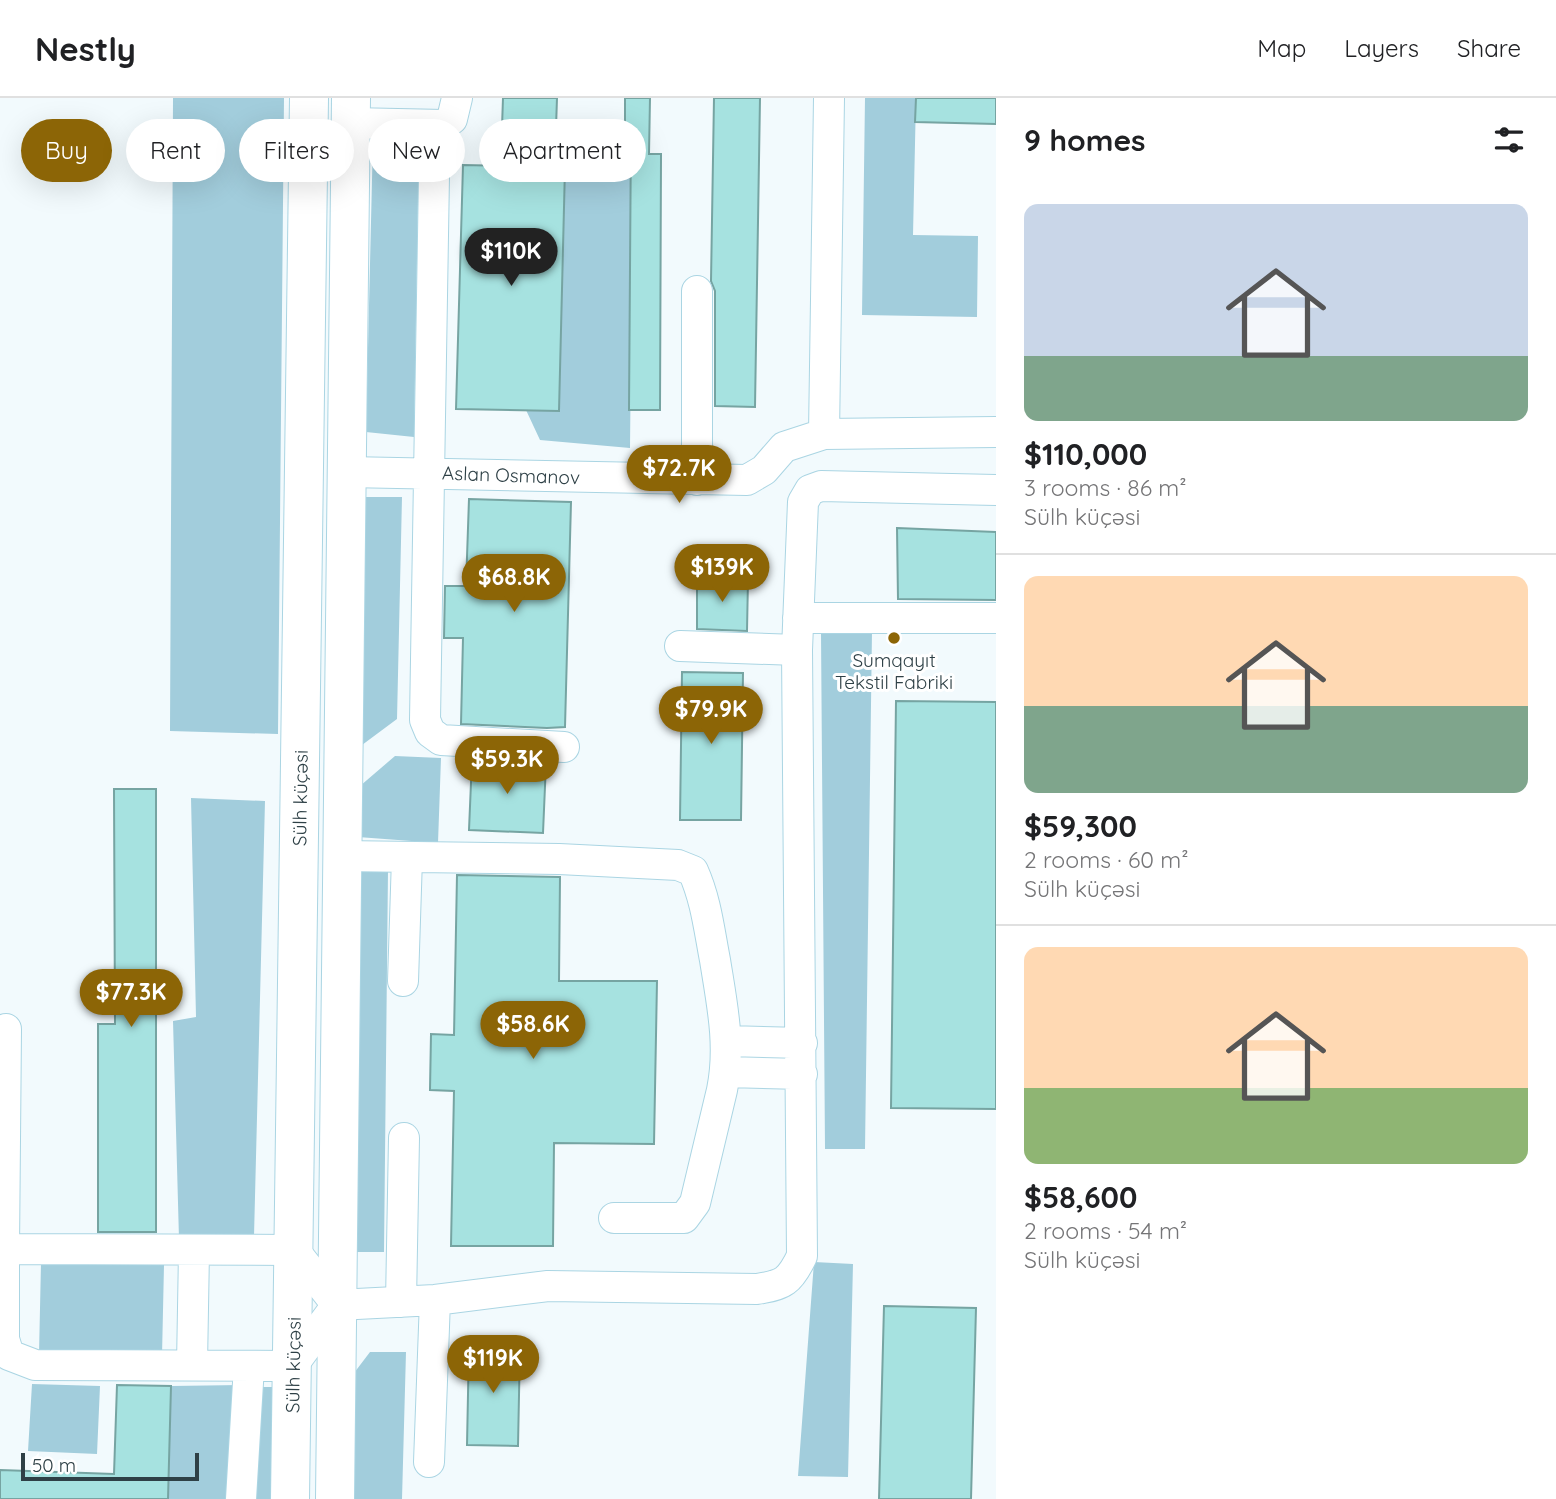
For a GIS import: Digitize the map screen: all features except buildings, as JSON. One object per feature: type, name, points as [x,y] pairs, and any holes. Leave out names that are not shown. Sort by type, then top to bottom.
[{"type":"highway","name":"Sülh küçəsi","points":[[290,1499],[309,98]]},
{"type":"highway","points":[[335,1499],[351,111]]},
{"type":"highway","points":[[293,1305],[337,1305]]},
{"type":"street","points":[[351,111],[444,125],[452,118],[457,98]]},
{"type":"street","points":[[824,434],[829,98]]},
{"type":"street","points":[[434,182],[425,720],[430,732],[441,740],[564,747]]},
{"type":"street","points":[[697,291],[697,480]]},
{"type":"street","name":"Aslan Osmanov","points":[[347,472],[747,480],[764,470],[784,447],[824,434],[996,432]]},
{"type":"street","points":[[337,1305],[435,1300],[548,1286],[757,1289],[780,1285],[793,1274],[802,1256],[797,650],[800,510],[810,491],[821,486],[996,490]]},
{"type":"street","points":[[798,618],[996,618]]},
{"type":"street","points":[[680,646],[797,650]]},
{"type":"street","points":[[341,856],[559,859],[678,864],[693,871],[704,894],[727,1041],[726,1072],[695,1203],[684,1218],[614,1218]]},
{"type":"street","points":[[403,981],[407,858]]},
{"type":"street","points":[[6,1029],[2,1339],[9,1355],[35,1365],[292,1366],[337,1305]]},
{"type":"street","points":[[727,1041],[802,1043]]},
{"type":"street","points":[[726,1072],[802,1074]]},
{"type":"street","points":[[401,1302],[404,1138]]},
{"type":"street","points":[[3,1268],[194,1251],[294,1250],[337,1305]]},
{"type":"street","points":[[192,1365],[194,1251]]},
{"type":"street","points":[[429,1462],[435,1300]]},
{"type":"street","points":[[241,1499],[249,1366]]},
{"type":"shaded area","points":[[173,98],[284,98],[284,119],[239,119],[239,182],[283,182],[278,734],[170,731],[173,182],[225,182],[225,119],[173,119]]},
{"type":"shaded area","points":[[865,98],[916,98],[913,235],[978,236],[977,317],[862,315]]},
{"type":"shaded area","points":[[372,182],[418,182],[414,437],[366,432]]},
{"type":"shaded area","points":[[565,182],[633,182],[630,448],[540,440],[526,410],[559,411]]},
{"type":"shaded area","points":[[365,497],[402,497],[397,719],[362,745]]},
{"type":"shaded area","points":[[872,631],[865,1149],[825,1149],[821,633]]},
{"type":"shaded area","points":[[395,756],[441,758],[438,843],[358,837],[360,786]]},
{"type":"shaded area","points":[[191,798],[265,801],[254,1236],[179,1239],[173,1021],[196,1017]]},
{"type":"shaded area","points":[[359,869],[388,870],[384,1252],[352,1252]]},
{"type":"shaded area","points":[[814,1262],[853,1264],[848,1477],[798,1476]]},
{"type":"shaded area","points":[[41,1263],[164,1265],[162,1356],[39,1354]]},
{"type":"shaded area","points":[[370,1352],[406,1352],[402,1499],[351,1499],[351,1377]]},
{"type":"shaded area","points":[[32,1384],[100,1386],[97,1454],[28,1451]]},
{"type":"shaded area","points":[[241,1385],[235,1499],[168,1499],[171,1386]]},
{"type":"shaded area","points":[[255,1387],[273,1387],[271,1499],[249,1499]]},
{"type":"place","name":"Sumqayıt Tekstil Fabriki","points":[[894,638]]}]
